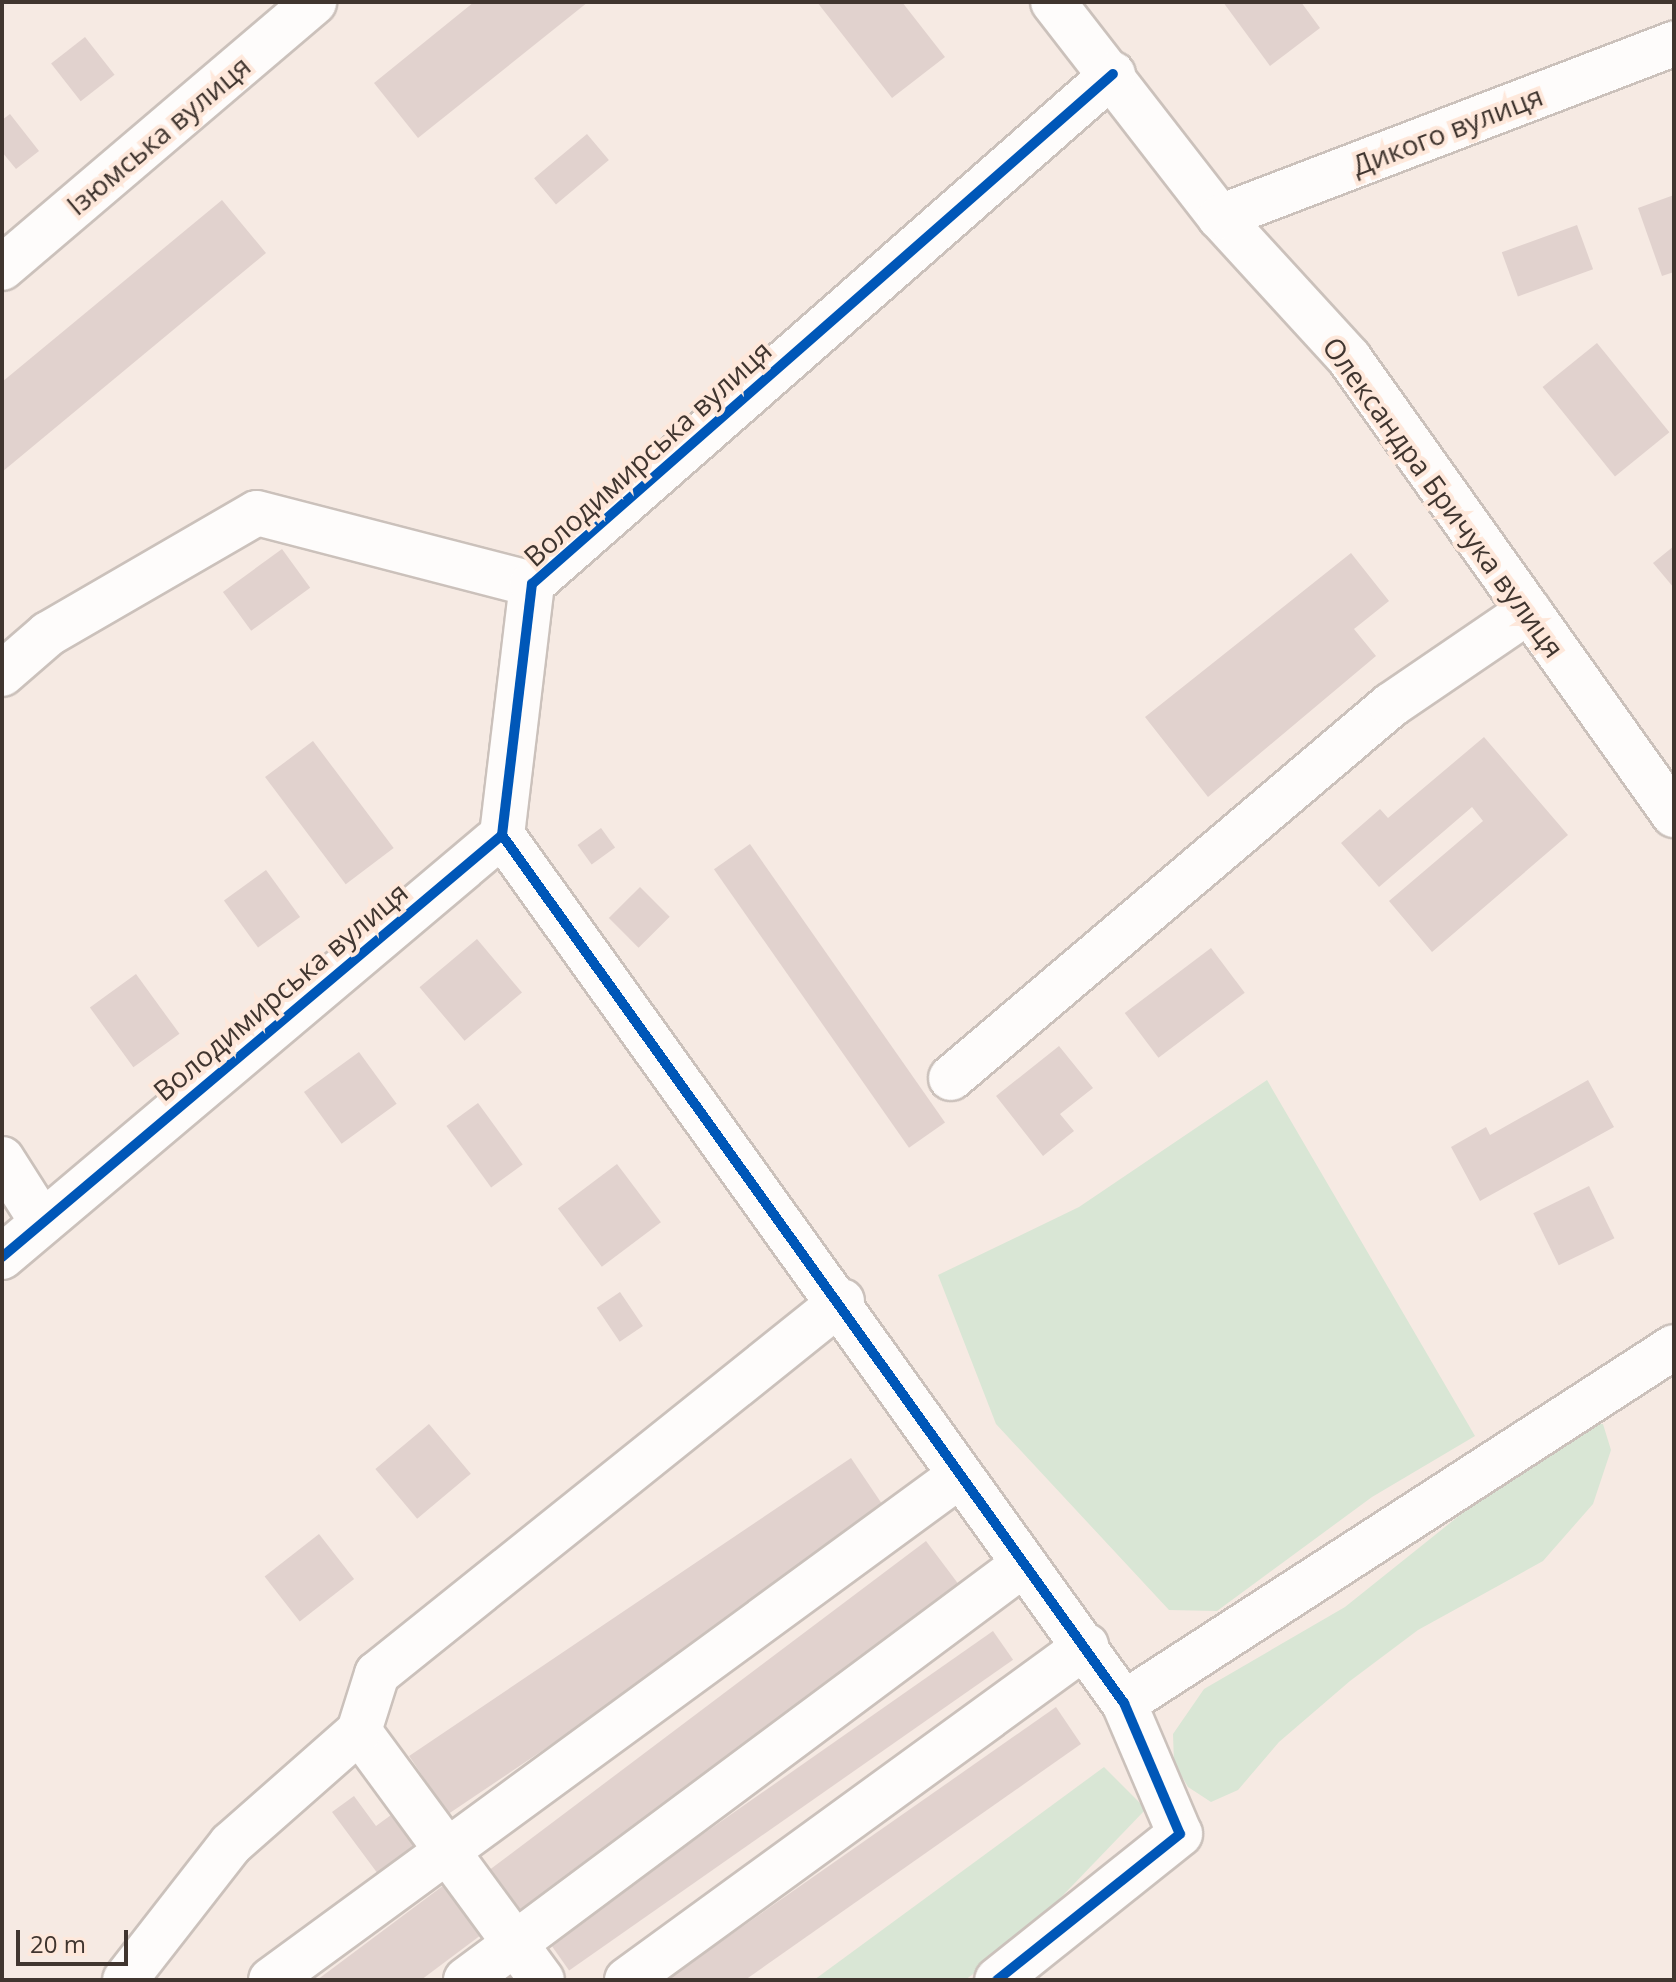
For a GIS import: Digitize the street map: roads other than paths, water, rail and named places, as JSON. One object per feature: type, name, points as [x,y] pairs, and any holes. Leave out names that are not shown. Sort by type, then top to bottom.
[{"type":"street","name":"Ізюмська вулиця","points":[[2,268],[314,2]]},
{"type":"street","name":"Олександра Бричука вулиця","points":[[1053,2],[1113,74],[1220,217],[1349,358],[1674,815]]},
{"type":"street","name":"Дикого вулиця","points":[[1220,217],[1674,44]]},
{"type":"street","name":"Володимирська вулиця","points":[[2,1257],[502,835],[532,584],[1113,74]]},
{"type":"street","points":[[2,674],[48,634],[257,513],[532,584]]},
{"type":"street","points":[[951,1078],[1391,705],[1529,611]]},
{"type":"street","points":[[502,835],[842,1301],[959,1476],[1086,1646],[1124,1703],[1180,1834],[997,1980]]},
{"type":"street","points":[[2,1159],[42,1222]]},
{"type":"street","points":[[125,1980],[231,1844],[359,1731],[377,1674],[842,1301]]},
{"type":"street","points":[[1124,1703],[1674,1347]]},
{"type":"street","points":[[271,1980],[447,1855],[959,1476]]},
{"type":"street","points":[[466,1980],[1024,1564]]},
{"type":"street","points":[[627,1980],[1086,1646]]},
{"type":"street","points":[[359,1731],[447,1855],[542,1980]]}]
